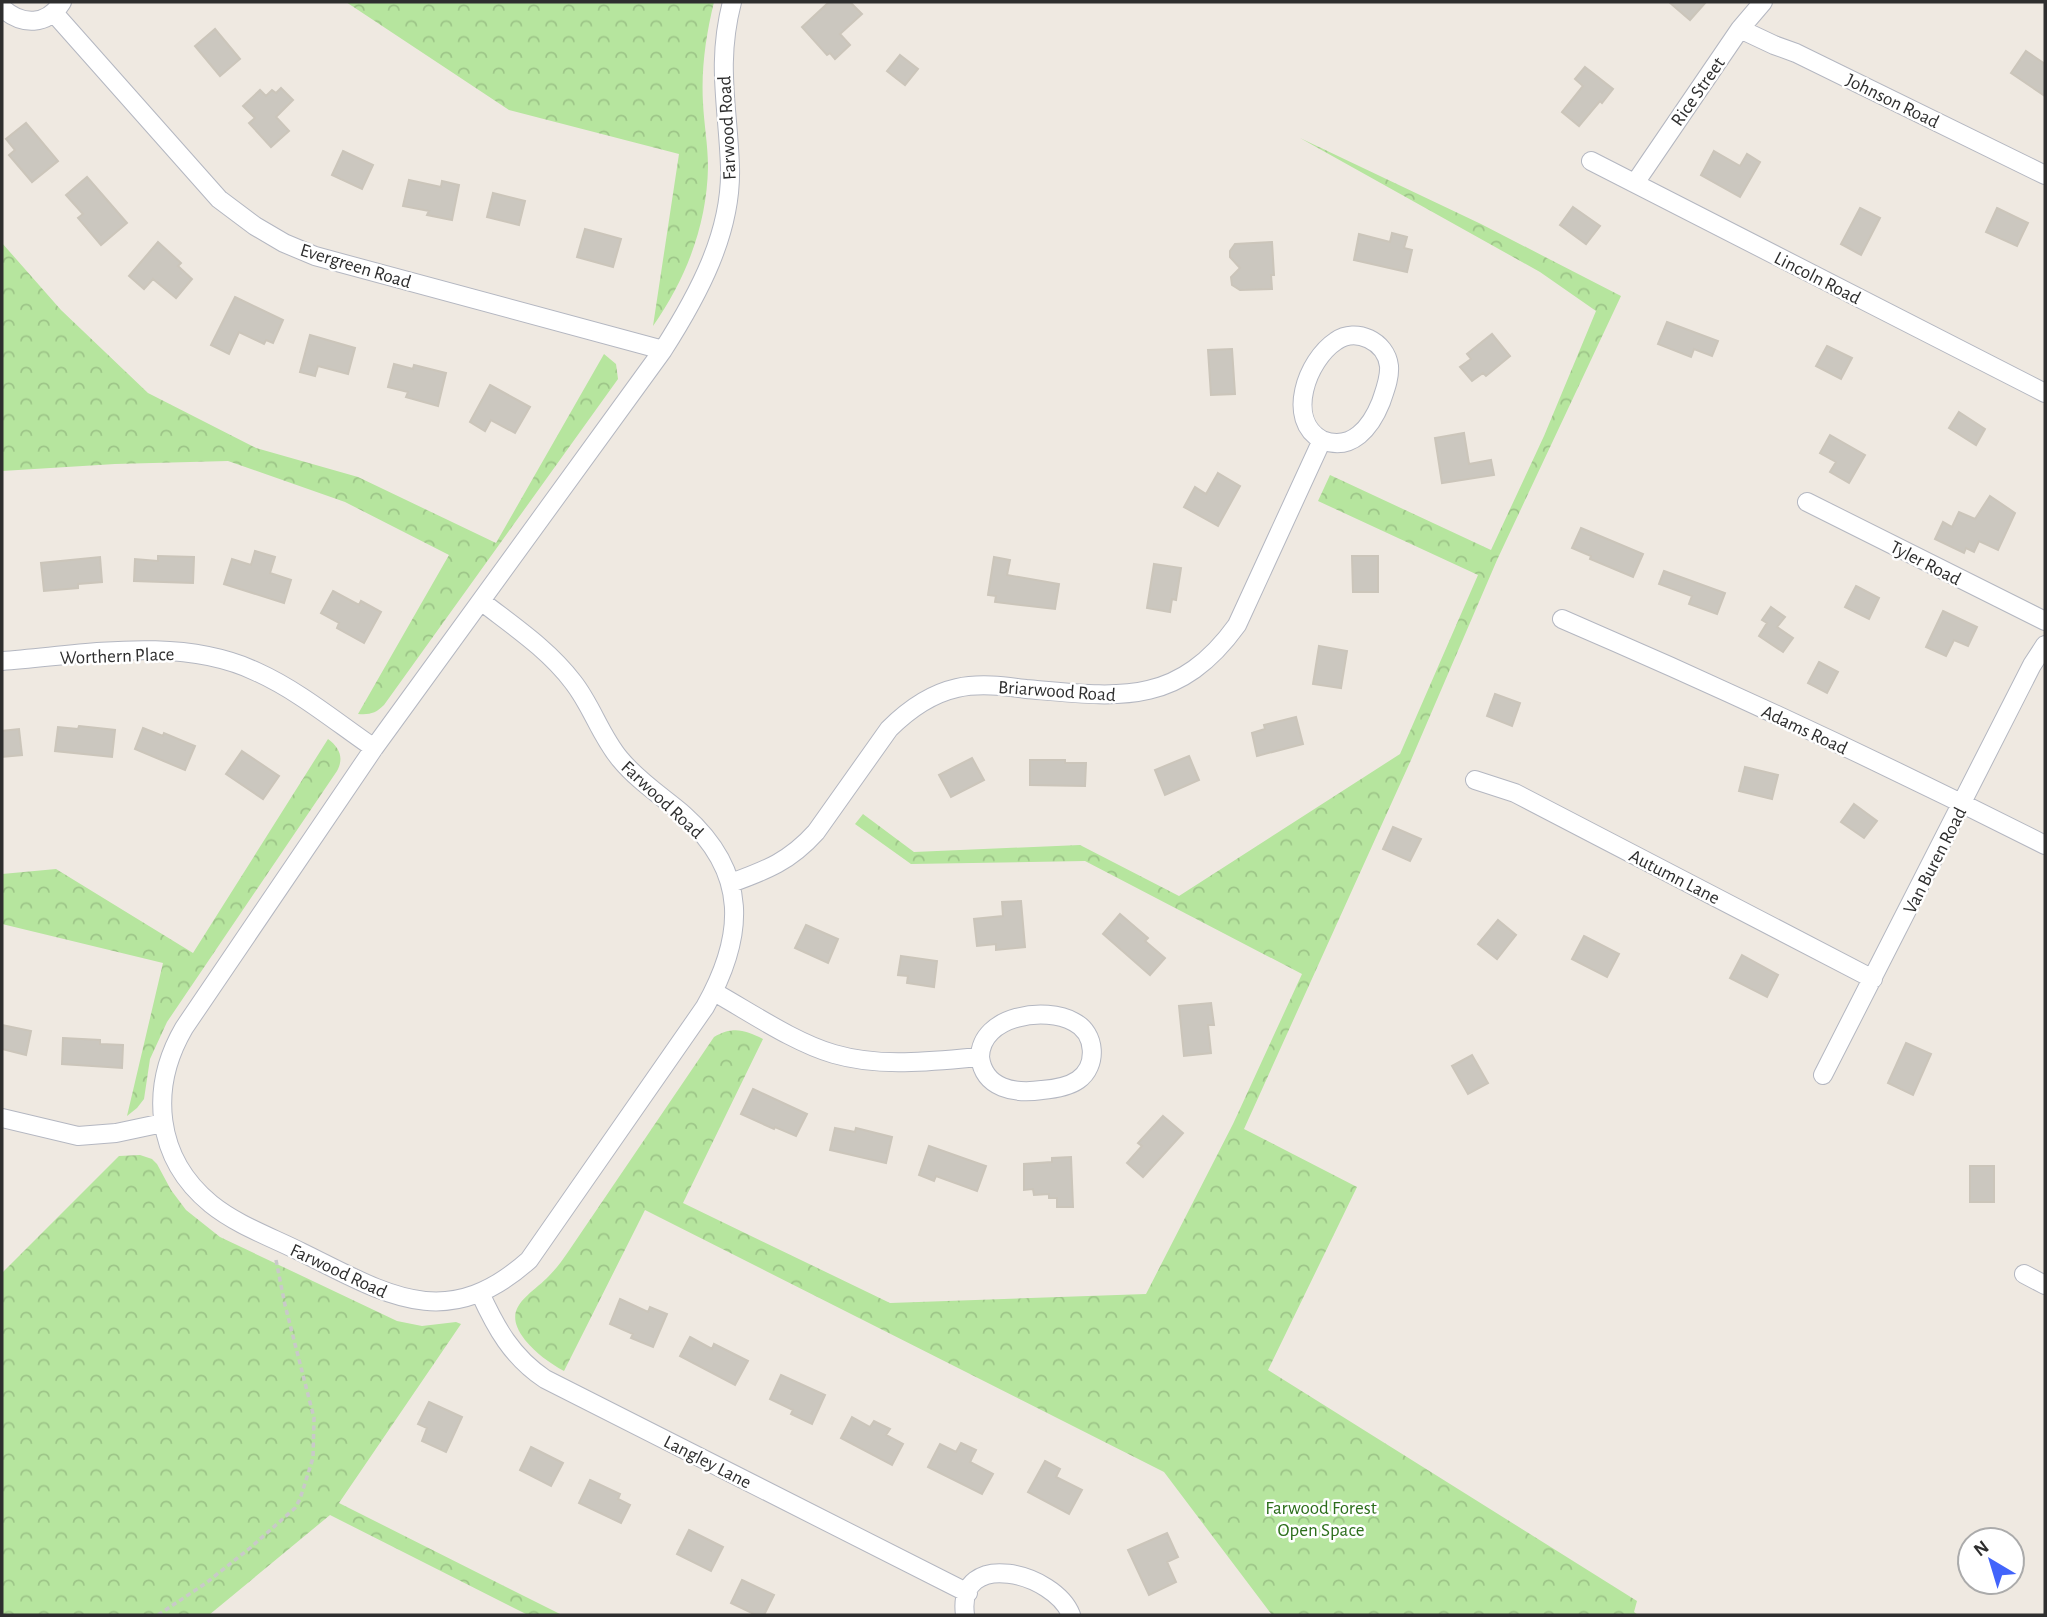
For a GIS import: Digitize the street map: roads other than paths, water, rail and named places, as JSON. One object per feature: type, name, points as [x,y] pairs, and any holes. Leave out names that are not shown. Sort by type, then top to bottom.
[{"type":"street","name":"Farwood Road","points":[[481,601],[562,668],[582,695],[609,746],[622,762],[697,828],[718,855],[731,883],[734,936],[714,992],[541,1245],[514,1273],[480,1293],[443,1301],[404,1299],[385,1293],[229,1216],[198,1193],[175,1160],[163,1123],[162,1083],[179,1036],[374,748],[663,350],[695,296],[724,223],[730,166],[722,69],[727,20],[732,2]]},
{"type":"street","name":"Rice Street","points":[[1635,183],[1740,29],[1763,2]]},
{"type":"street","name":"Evergreen Road","points":[[2,8],[13,17],[28,21],[42,20],[58,7],[219,199],[284,243],[315,256],[663,350]]},
{"type":"street","name":"Johnson Road","points":[[1740,29],[1796,53],[2045,175]]},
{"type":"street","name":"Lincoln Road","points":[[1591,161],[2045,393]]},
{"type":"street","points":[[1356,335],[1369,339],[1381,347],[1389,366],[1388,382],[1380,405],[1367,427],[1356,438],[1342,444],[1322,440],[1306,427],[1302,413],[1303,398],[1311,374],[1324,352],[1335,341],[1356,335]]},
{"type":"street","name":"Briarwood Road","points":[[731,883],[777,865],[804,845],[889,729],[902,715],[927,699],[960,687],[985,685],[1119,696],[1143,692],[1176,680],[1206,661],[1223,645],[1237,625],[1322,440]]},
{"type":"street","name":"Tyler Road","points":[[1807,502],[2045,621]]},
{"type":"street","name":"Adams Road","points":[[1562,619],[1963,803],[2045,845]]},
{"type":"street","name":"Van Buren Road","points":[[1823,1075],[2045,645]]},
{"type":"street","name":"Worthern Place","points":[[2,661],[164,650],[230,660],[290,690],[374,748]]},
{"type":"street","name":"Autumn Lane","points":[[1475,780],[1515,793],[1873,979]]},
{"type":"street","points":[[714,992],[813,1047],[842,1056],[891,1063],[980,1057]]},
{"type":"street","points":[[1034,1016],[1059,1017],[1074,1021],[1085,1031],[1092,1050],[1087,1070],[1077,1081],[1063,1087],[1038,1091],[1013,1090],[998,1086],[984,1071],[980,1057],[985,1037],[995,1026],[1009,1020],[1034,1016]]},
{"type":"street","points":[[2,1118],[78,1136],[117,1133],[163,1123]]},
{"type":"street","points":[[2024,1274],[2045,1285]]},
{"type":"street","name":"Langley Lane","points":[[480,1293],[505,1341],[530,1369],[545,1379],[968,1592]]},
{"type":"street","points":[[965,1615],[964,1606],[968,1592],[982,1577],[995,1572],[1010,1573],[1035,1582],[1056,1595],[1067,1606],[1071,1615]]},
{"type":"park label","name":"Farwood Forest Open Space","points":[[1321,1518]]}]
